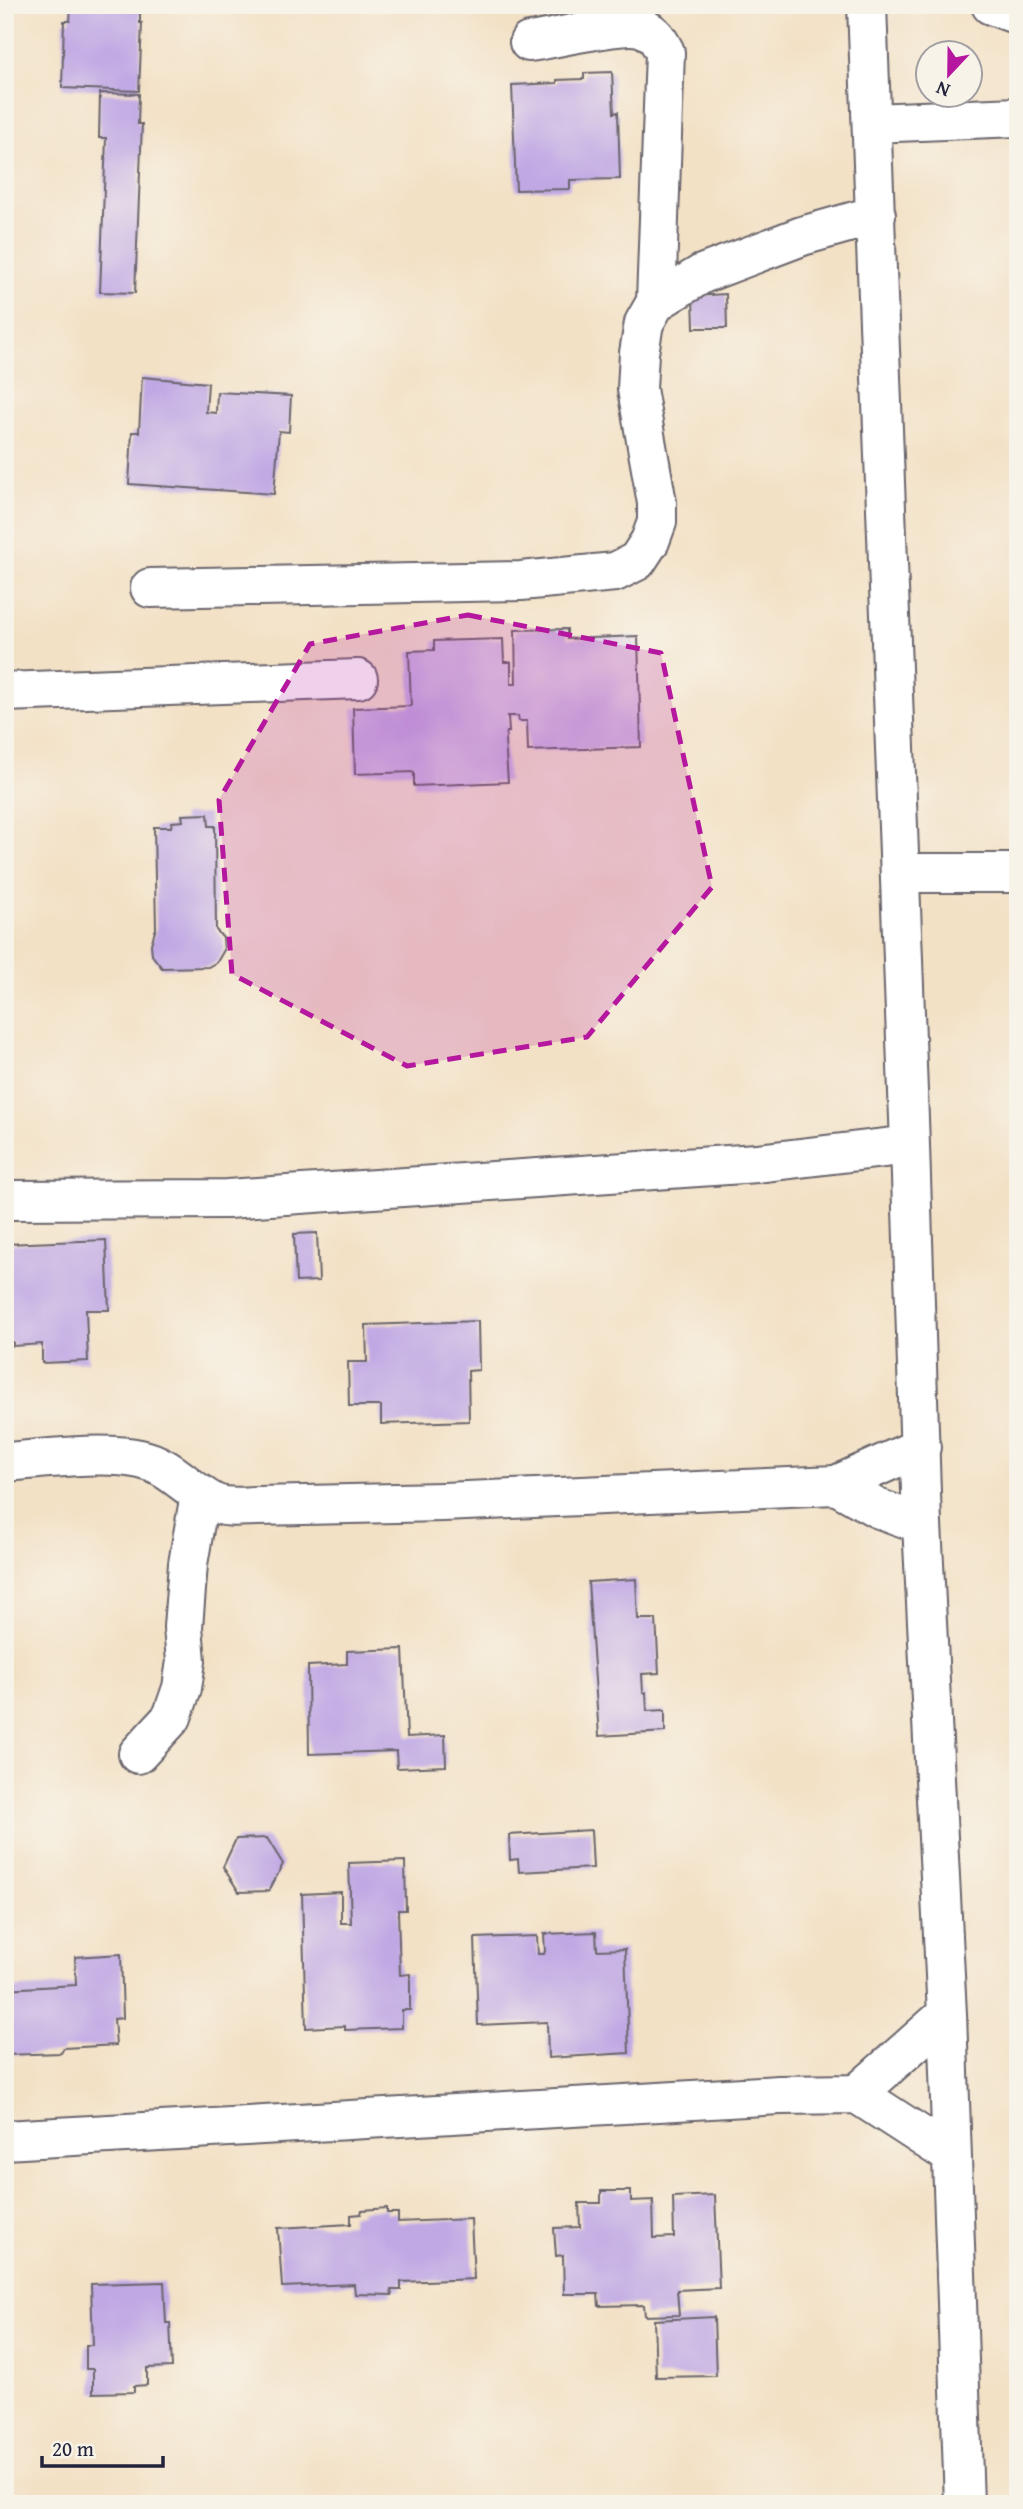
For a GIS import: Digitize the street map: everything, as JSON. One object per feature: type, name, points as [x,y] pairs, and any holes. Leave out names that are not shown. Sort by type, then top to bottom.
[{"type":"street","points":[[867,5],[922,1524],[947,2014],[964,2504]]},
{"type":"street","points":[[991,5],[1018,15]]},
{"type":"street","points":[[150,588],[521,581],[615,572],[636,561],[650,541],[657,522],[657,503],[637,389],[644,323],[656,302],[665,52],[657,36],[642,27],[625,27],[529,42]]},
{"type":"street","points":[[872,123],[1018,117]]},
{"type":"street","points":[[656,302],[702,274],[802,236],[876,215]]},
{"type":"street","points":[[5,692],[358,679]]},
{"type":"street","points":[[900,873],[1018,873]]},
{"type":"street","points":[[5,1200],[227,1199],[757,1163],[910,1145]]},
{"type":"street","points":[[5,1462],[117,1456],[141,1459],[163,1467],[200,1494],[227,1507],[443,1502],[836,1485],[921,1447]]},
{"type":"street","points":[[836,1485],[877,1508],[922,1524]]},
{"type":"street","points":[[138,1754],[172,1717],[182,1688],[186,1661],[183,1627],[188,1564],[200,1494]]},
{"type":"street","points":[[857,2094],[947,2014]]},
{"type":"street","points":[[5,2140],[779,2095],[857,2094],[951,2155]]},
{"type":"highlighted area","points":[[468,615],[661,653],[712,887],[587,1037],[407,1066],[232,974],[219,800],[310,644]]},
{"type":"building","points":[[140,5],[142,23],[139,91],[62,88],[64,21],[70,21],[71,7]]},
{"type":"building","points":[[612,72],[614,113],[618,112],[620,179],[570,180],[570,189],[516,190],[512,85],[557,83],[557,80],[584,79],[584,73]]},
{"type":"building","points":[[100,93],[139,94],[138,124],[142,124],[135,293],[100,292],[106,138],[99,138]]},
{"type":"building","points":[[726,294],[727,328],[694,328],[693,296]]},
{"type":"building","points":[[142,377],[208,383],[206,412],[216,413],[217,392],[291,396],[289,432],[279,431],[274,494],[129,484],[132,432],[139,432]]},
{"type":"building","points":[[567,629],[567,639],[638,636],[641,747],[528,751],[527,721],[519,721],[518,716],[508,716],[509,732],[505,741],[508,782],[414,786],[414,772],[355,774],[353,708],[411,706],[409,651],[434,650],[434,641],[503,639],[504,662],[511,662],[511,684],[516,684],[515,630]]},
{"type":"building","points":[[208,814],[209,826],[215,826],[216,930],[223,938],[224,950],[217,962],[208,967],[162,968],[152,955],[151,944],[156,928],[154,827],[171,827],[172,822],[183,821],[182,815]]},
{"type":"building","points":[[317,1233],[319,1281],[296,1282],[294,1234]]},
{"type":"building","points":[[106,1240],[109,1310],[86,1310],[88,1361],[42,1363],[42,1344],[13,1346],[13,1342],[5,1342],[5,1244]]},
{"type":"building","points":[[478,1321],[479,1370],[468,1371],[469,1421],[381,1424],[381,1406],[349,1406],[348,1362],[367,1362],[366,1325]]},
{"type":"building","points":[[636,1579],[638,1619],[656,1619],[659,1673],[642,1674],[643,1693],[646,1692],[647,1711],[665,1710],[665,1732],[599,1736],[588,1582]]},
{"type":"building","points":[[403,1649],[407,1737],[445,1735],[446,1766],[397,1768],[396,1751],[309,1754],[308,1666],[347,1664],[347,1651]]},
{"type":"building","points":[[591,1830],[593,1868],[519,1872],[518,1859],[510,1860],[509,1835]]},
{"type":"building","points":[[267,1838],[283,1864],[269,1891],[239,1892],[223,1867],[236,1839]]},
{"type":"building","points":[[405,1861],[406,1910],[398,1910],[400,1975],[410,1974],[410,2010],[402,2010],[402,2028],[306,2028],[302,1894],[341,1892],[341,1923],[351,1923],[349,1863]]},
{"type":"building","points":[[596,1932],[597,1950],[625,1949],[629,2053],[548,2058],[547,2022],[478,2025],[475,1938],[537,1936],[538,1954],[544,1954],[544,1934]]},
{"type":"building","points":[[121,1954],[123,2018],[114,2019],[116,2045],[64,2048],[61,2053],[5,2055],[5,1989],[76,1985],[75,1957]]},
{"type":"building","points":[[601,2191],[631,2191],[631,2201],[653,2200],[654,2238],[674,2237],[673,2197],[715,2195],[719,2288],[677,2290],[679,2315],[645,2316],[644,2305],[599,2306],[598,2294],[564,2294],[563,2255],[556,2256],[554,2228],[580,2227],[579,2203],[601,2203]]},
{"type":"building","points":[[387,2208],[387,2213],[398,2213],[398,2222],[471,2219],[474,2279],[401,2282],[401,2290],[391,2290],[392,2295],[355,2294],[354,2284],[282,2287],[278,2228],[351,2224],[351,2215],[361,2214],[362,2210]]},
{"type":"building","points":[[164,2282],[166,2323],[170,2323],[172,2367],[147,2368],[147,2385],[134,2386],[134,2392],[93,2393],[93,2369],[86,2369],[86,2345],[93,2345],[91,2284]]},
{"type":"building","points":[[714,2317],[716,2376],[656,2377],[654,2320]]}]
